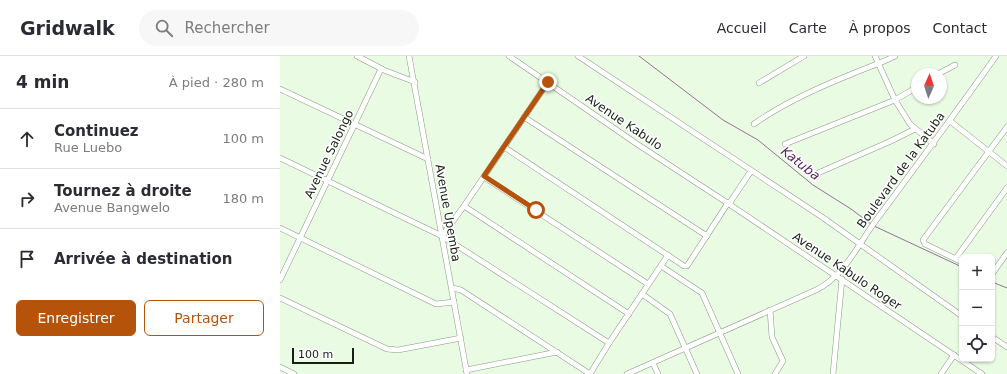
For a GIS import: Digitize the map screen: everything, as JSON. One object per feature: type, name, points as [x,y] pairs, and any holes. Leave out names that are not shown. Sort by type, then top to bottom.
[{"type":"street","points":[[357,56],[382,69],[415,82]]},
{"type":"street","name":"Avenue Upemba","points":[[409,56],[415,82],[467,372]]},
{"type":"street","name":"Avenue Kabulo","points":[[509,56],[636,144],[729,203]]},
{"type":"street","points":[[578,56],[860,243],[959,314]]},
{"type":"street","points":[[759,83],[804,56]]},
{"type":"street","points":[[875,56],[894,100],[914,129],[934,144]]},
{"type":"street","points":[[754,124],[765,116],[819,88],[848,75],[878,65],[895,56]]},
{"type":"street","name":"Boulevard de la Katuba","points":[[839,278],[874,223],[934,144],[996,56]]},
{"type":"street","points":[[947,69],[955,65]]},
{"type":"street","name":"Avenue Salongo","points":[[280,280],[382,69]]},
{"type":"street","points":[[442,236],[548,82]]},
{"type":"street","points":[[280,89],[428,159]]},
{"type":"street","points":[[786,144],[894,100],[911,90]]},
{"type":"street","points":[[524,117],[707,236]]},
{"type":"street","points":[[950,121],[1007,166]]},
{"type":"street","points":[[959,260],[924,244],[923,242],[1007,127]]},
{"type":"street","points":[[818,173],[891,141],[914,129]]},
{"type":"street","points":[[504,147],[686,266],[751,171]]},
{"type":"street","points":[[280,158],[442,236],[609,343]]},
{"type":"street","points":[[484,176],[648,284]]},
{"type":"street","points":[[956,258],[1007,188]]},
{"type":"street","name":"Avenue Kabulo Roger","points":[[729,203],[954,355]]},
{"type":"street","points":[[464,206],[629,314]]},
{"type":"street","points":[[280,228],[436,304],[454,302]]},
{"type":"street","points":[[995,270],[1007,253]]},
{"type":"street","points":[[452,288],[461,290],[590,374],[668,255]]},
{"type":"street","points":[[661,266],[702,293],[738,374]]},
{"type":"street","points":[[627,374],[823,287],[839,278]]},
{"type":"street","points":[[833,374],[839,278]]},
{"type":"street","points":[[642,294],[670,314],[697,374]]},
{"type":"street","points":[[280,298],[387,349],[398,350],[460,338]]},
{"type":"street","points":[[770,310],[772,337],[783,361],[775,374]]},
{"type":"street","points":[[995,339],[1007,347]]},
{"type":"street","points":[[467,372],[557,352]]},
{"type":"street","points":[[941,374],[954,355],[982,374]]},
{"type":"street","points":[[653,363],[658,374]]},
{"type":"street","points":[[280,367],[294,374]]},
{"type":"waterway","name":"Katuba","points":[[639,56],[723,120],[758,140],[813,185],[851,209],[871,224]]},
{"type":"waterway","name":"Katuba","points":[[874,226],[959,266]]},
{"type":"waterway","name":"Katuba","points":[[995,283],[1007,288]]},
{"type":"route","points":[[536,210],[484,176],[548,82]]}]
